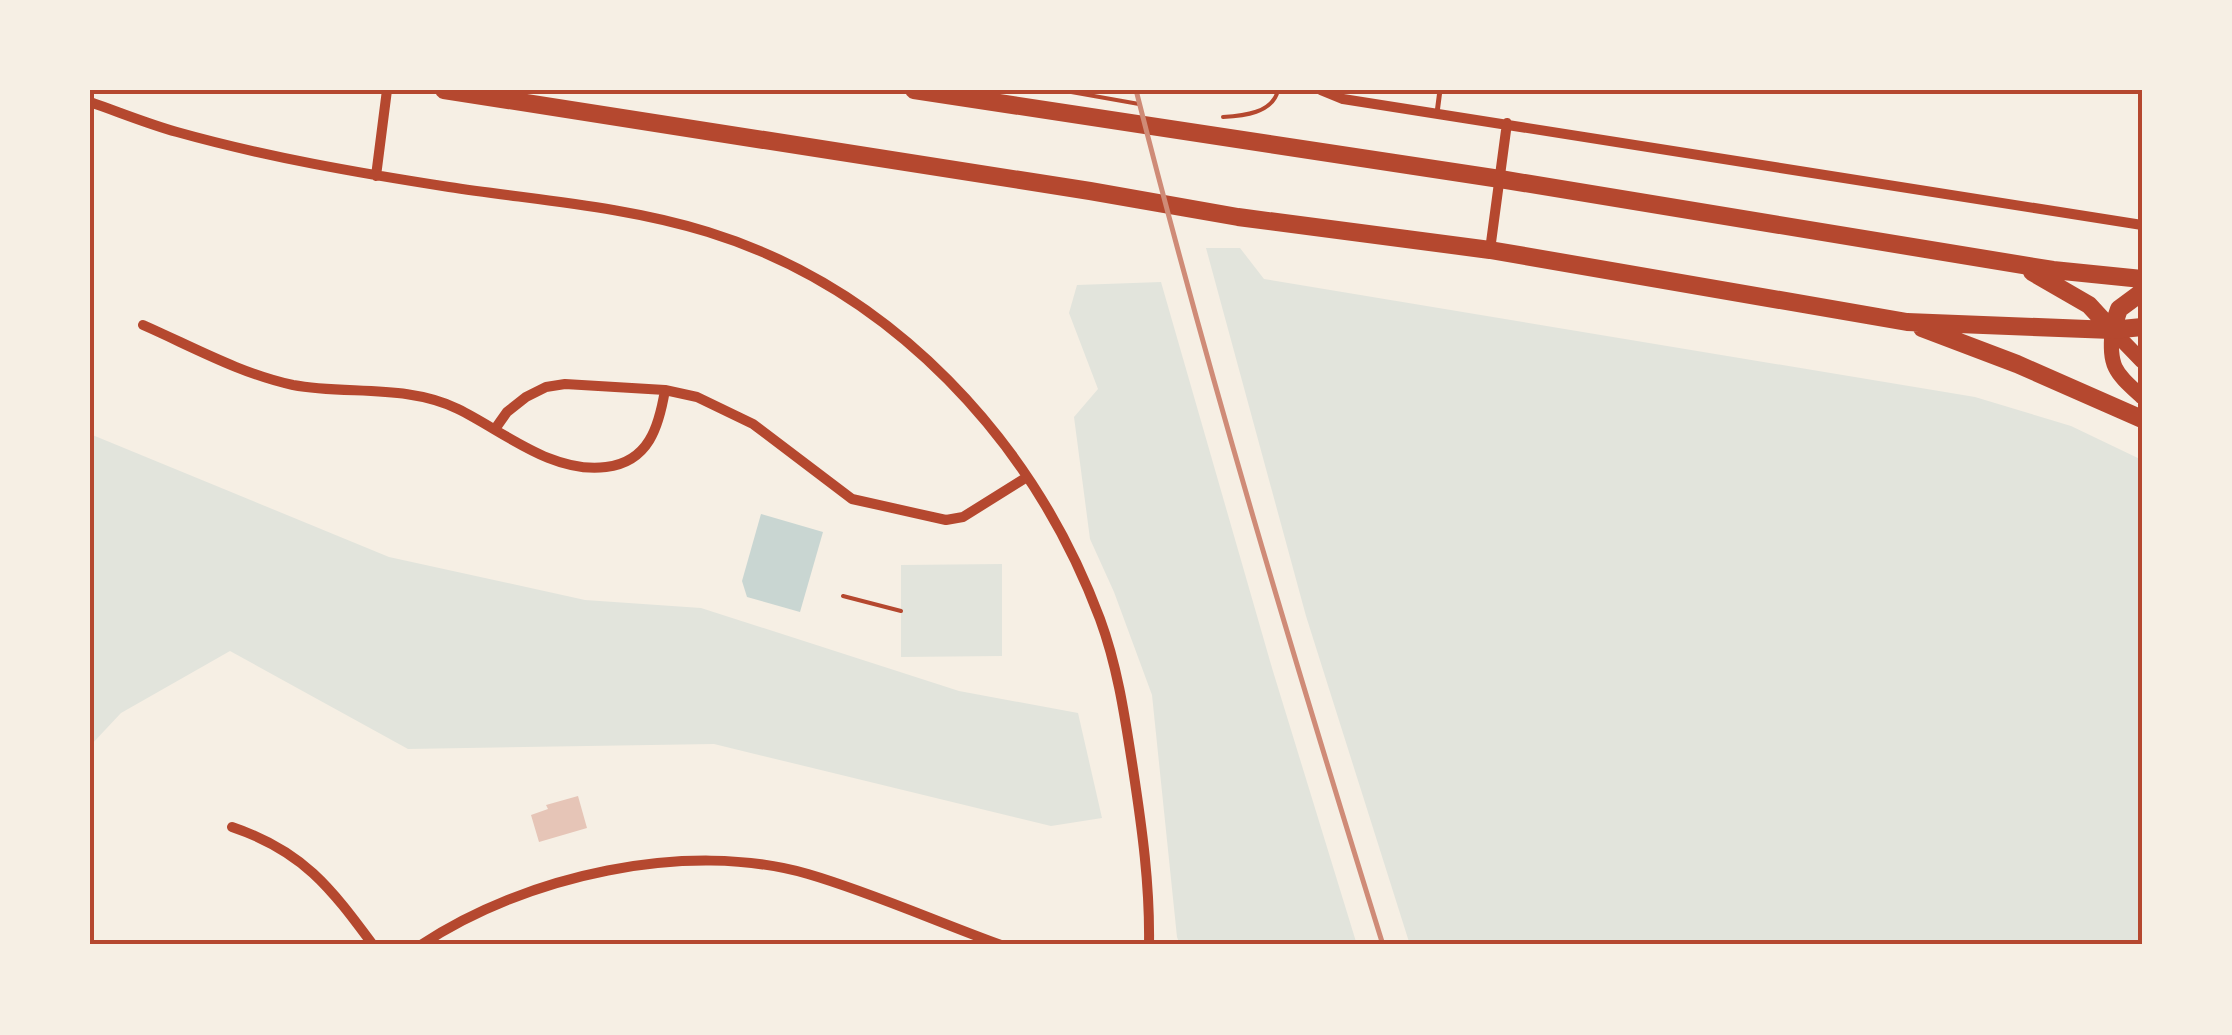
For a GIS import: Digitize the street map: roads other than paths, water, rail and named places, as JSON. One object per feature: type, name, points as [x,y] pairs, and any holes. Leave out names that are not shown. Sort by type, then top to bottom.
[{"type":"highway","points":[[444,90],[1090,190],[1238,217],[1490,250],[1907,322],[2112,330],[2142,327]]},
{"type":"highway","points":[[914,90],[1500,179],[2009,262],[2142,279]]},
{"type":"highway","points":[[2009,262],[2064,288],[2089,305],[2112,330]]},
{"type":"highway","points":[[2112,330],[2119,309],[2142,292]]},
{"type":"highway","points":[[1907,322],[2017,364],[2142,419]]},
{"type":"main road","points":[[2112,330],[2142,361]]},
{"type":"main road","points":[[2112,330],[2110,358],[2121,378],[2142,396]]},
{"type":"street","points":[[376,176],[386,90]]},
{"type":"street","points":[[1321,90],[1342,99],[2142,225]]},
{"type":"street","points":[[90,102],[178,132],[376,176],[624,214],[706,231],[775,256],[855,302],[900,334],[952,382],[1027,477],[1072,554],[1100,619],[1120,686],[1150,896],[1150,945]]},
{"type":"street","points":[[1490,250],[1507,123]]},
{"type":"street","points":[[143,325],[269,379],[421,396],[456,408],[530,450],[593,468],[628,461],[652,438],[659,423],[664,390]]},
{"type":"street","points":[[495,429],[526,397],[546,388],[565,384],[664,390],[697,397],[741,416],[852,499],[946,520],[963,517],[1027,477]]},
{"type":"street","points":[[232,826],[266,838],[318,875],[373,945]]},
{"type":"street","points":[[421,945],[470,916],[540,888],[584,875],[695,862],[755,865],[806,874],[1001,945]]},
{"type":"lane","points":[[1437,113],[1440,90]]},
{"type":"railway","points":[[1136,90],[1254,519],[1383,945]]}]
